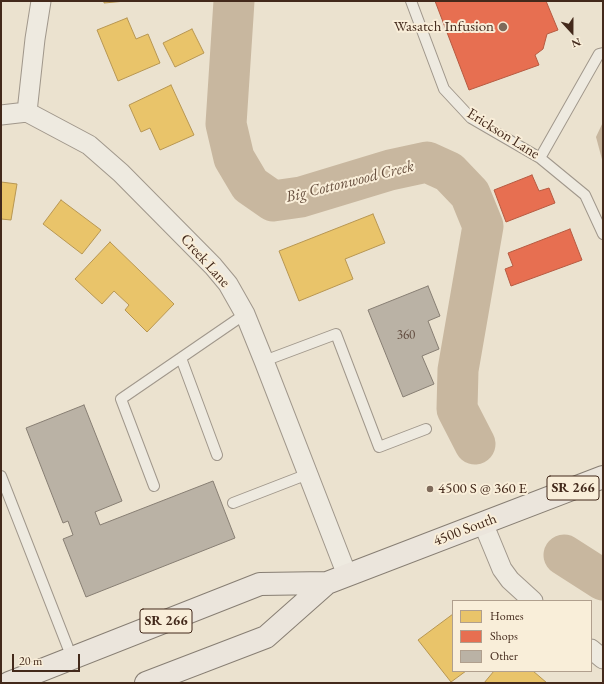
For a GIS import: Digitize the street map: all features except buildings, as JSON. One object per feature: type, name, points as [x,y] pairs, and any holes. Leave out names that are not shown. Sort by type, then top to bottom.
[{"type":"main road","name":"4500 South","points":[[9,683],[260,584],[327,582],[603,477]]},
{"type":"main road","name":"4500 South","points":[[146,683],[266,637],[327,582]]},
{"type":"street","points":[[1,115],[27,112],[41,1]]},
{"type":"street","name":"Creek Lane","points":[[27,112],[89,145],[121,172],[213,266],[228,284],[245,314],[347,575]]},
{"type":"street","points":[[484,523],[502,569],[510,580],[533,600]]},
{"type":"street","points":[[592,650],[603,659]]},
{"type":"lane","name":"Erickson Lane","points":[[411,1],[444,89],[471,118],[540,158],[585,195],[603,234]]},
{"type":"lane","points":[[540,158],[599,54],[603,52]]},
{"type":"lane","points":[[154,486],[121,399],[245,314]]},
{"type":"lane","points":[[264,361],[336,334],[379,447],[426,429]]},
{"type":"lane","points":[[181,358],[217,455]]},
{"type":"lane","points":[[233,503],[308,474]]},
{"type":"lane","points":[[1,476],[72,658]]},
{"type":"shaded area","points":[[603,122],[603,163],[596,137]]},
{"type":"waterway","name":"Big Cottonwood Creek","points":[[234,1],[226,124],[234,158],[250,185],[273,201],[301,197],[390,170],[427,162],[449,172],[470,194],[483,226],[458,370],[457,409],[475,444]]},
{"type":"waterway","name":"Big Cottonwood Creek","points":[[564,555],[603,580]]},
{"type":"place","name":"Wasatch Infusion","points":[[503,27]]},
{"type":"place","name":"4500 S @ 360 E","points":[[430,489]]}]
